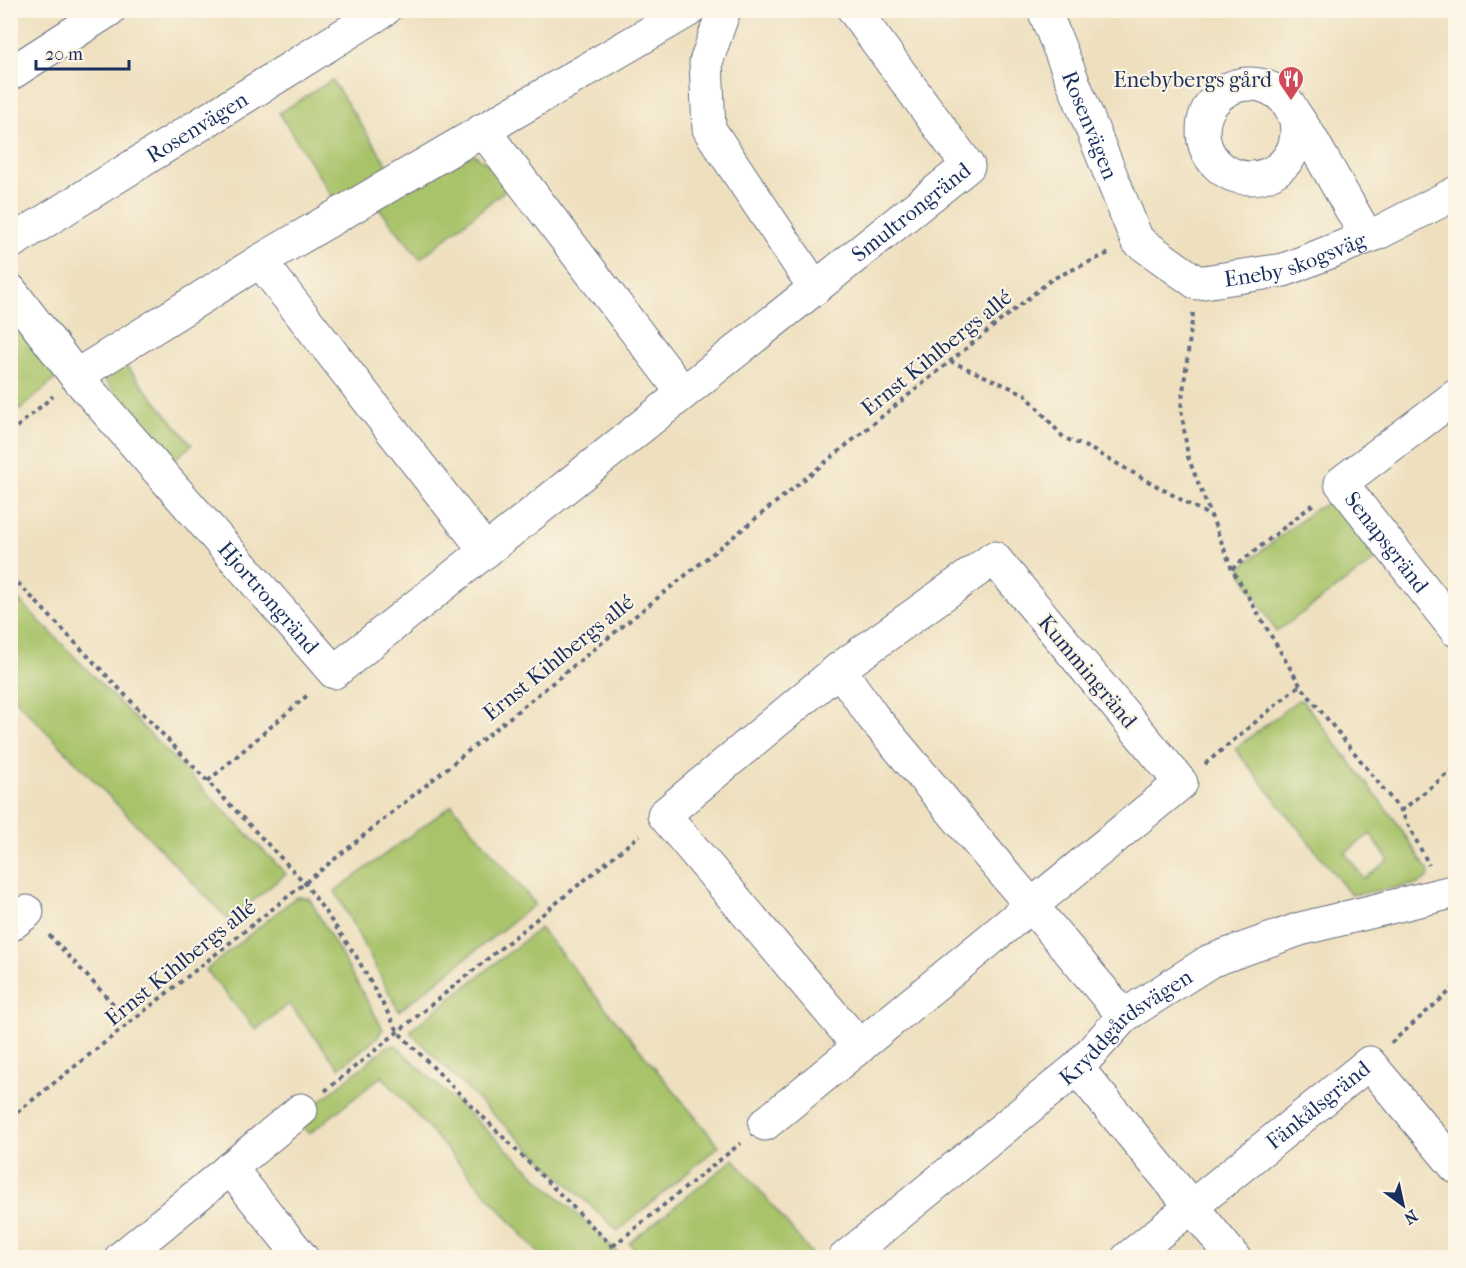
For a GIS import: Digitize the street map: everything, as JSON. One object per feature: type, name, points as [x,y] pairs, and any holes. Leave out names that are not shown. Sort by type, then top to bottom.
[{"type":"street","points":[[12,70],[109,10]]},
{"type":"street","name":"Rosenvägen","points":[[10,243],[384,10]]},
{"type":"street","points":[[76,376],[260,261],[689,10]]},
{"type":"street","points":[[724,10],[706,62],[709,129],[816,288]]},
{"type":"street","name":"Smultrongränd","points":[[566,488],[968,166],[854,10]]},
{"type":"street","name":"Rosenvägen","points":[[1044,10],[1137,240]]},
{"type":"street","points":[[1294,114],[1310,137],[1367,237]]},
{"type":"street","points":[[483,130],[683,393]]},
{"type":"street","name":"Eneby skogsväg","points":[[1137,240],[1197,283],[1284,270],[1367,237],[1455,193]]},
{"type":"street","points":[[260,261],[486,551]]},
{"type":"street","name":"Hjortrongränd","points":[[10,290],[76,376],[334,672],[566,488]]},
{"type":"street","name":"Senapsgränd","points":[[1455,396],[1341,483],[1455,630]]},
{"type":"street","name":"Kummingränd","points":[[664,815],[839,669],[994,558],[1181,783]]},
{"type":"street","points":[[839,669],[873,717],[1124,1016]]},
{"type":"street","points":[[765,1125],[1181,783]]},
{"type":"street","points":[[664,815],[860,1047]]},
{"type":"street","name":"Kryddgårdsvägen","points":[[845,1257],[1077,1068],[1124,1016],[1210,961],[1300,929],[1450,892]]},
{"type":"street","name":"Fänkålsgränd","points":[[1128,1257],[1369,1064],[1455,1167]]},
{"type":"street","points":[[1077,1068],[1234,1257]]},
{"type":"street","points":[[121,1257],[301,1110]]},
{"type":"street","points":[[230,1168],[302,1257]]},
{"type":"path","name":"Ernst Kihlbergs allé","points":[[10,1118],[305,883],[1052,279],[1137,240]]},
{"type":"path","points":[[1197,283],[1181,408],[1188,457],[1232,569],[1300,685],[1401,811],[1450,892]]},
{"type":"path","points":[[950,362],[1025,394],[1064,438],[1089,448],[1212,517]]},
{"type":"path","points":[[10,433],[76,376]]},
{"type":"path","points":[[1232,569],[1341,483]]},
{"type":"path","points":[[10,578],[18,583],[305,883],[356,956],[399,1033],[624,1257]]},
{"type":"path","points":[[208,781],[334,672]]},
{"type":"path","points":[[1181,783],[1300,685]]},
{"type":"path","points":[[1401,811],[1455,767]]},
{"type":"path","points":[[301,1110],[399,1033],[664,815]]},
{"type":"path","points":[[19,919],[130,1023]]},
{"type":"path","points":[[1369,1064],[1455,986]]},
{"type":"path","points":[[613,1246],[765,1125]]},
{"type":"green space","points":[[332,80],[392,172],[337,204],[279,113]]},
{"type":"green space","points":[[474,154],[493,168],[509,187],[420,259],[374,202]]},
{"type":"green space","points":[[10,312],[62,373],[20,410],[11,404]]},
{"type":"green space","points":[[123,362],[192,445],[172,461],[102,377]]},
{"type":"green space","points":[[1333,501],[1379,557],[1276,632],[1243,575],[1241,567],[1314,510]]},
{"type":"green space","points":[[10,593],[286,874],[229,920],[11,695]]},
{"type":"green space","points":[[1298,700],[1303,701],[1394,819],[1429,872],[1428,878],[1418,884],[1351,895],[1235,749]],"holes":[[[1370,834],[1389,860],[1364,879],[1345,853]]]},
{"type":"green space","points":[[452,805],[535,904],[399,1011],[335,891]]},
{"type":"green space","points":[[296,897],[309,898],[383,1029],[378,1037],[339,1068],[289,1004],[256,1030],[206,970]]},
{"type":"green space","points":[[540,928],[719,1146],[618,1231],[483,1105],[410,1032]]},
{"type":"green space","points":[[395,1045],[611,1246],[620,1257],[542,1257],[382,1076],[309,1134],[297,1120],[388,1046]]},
{"type":"green space","points":[[734,1159],[811,1253],[806,1257],[643,1257],[629,1243]]},
{"type":"place","name":"Enebybergs gård","points":[[1291,102]]}]
